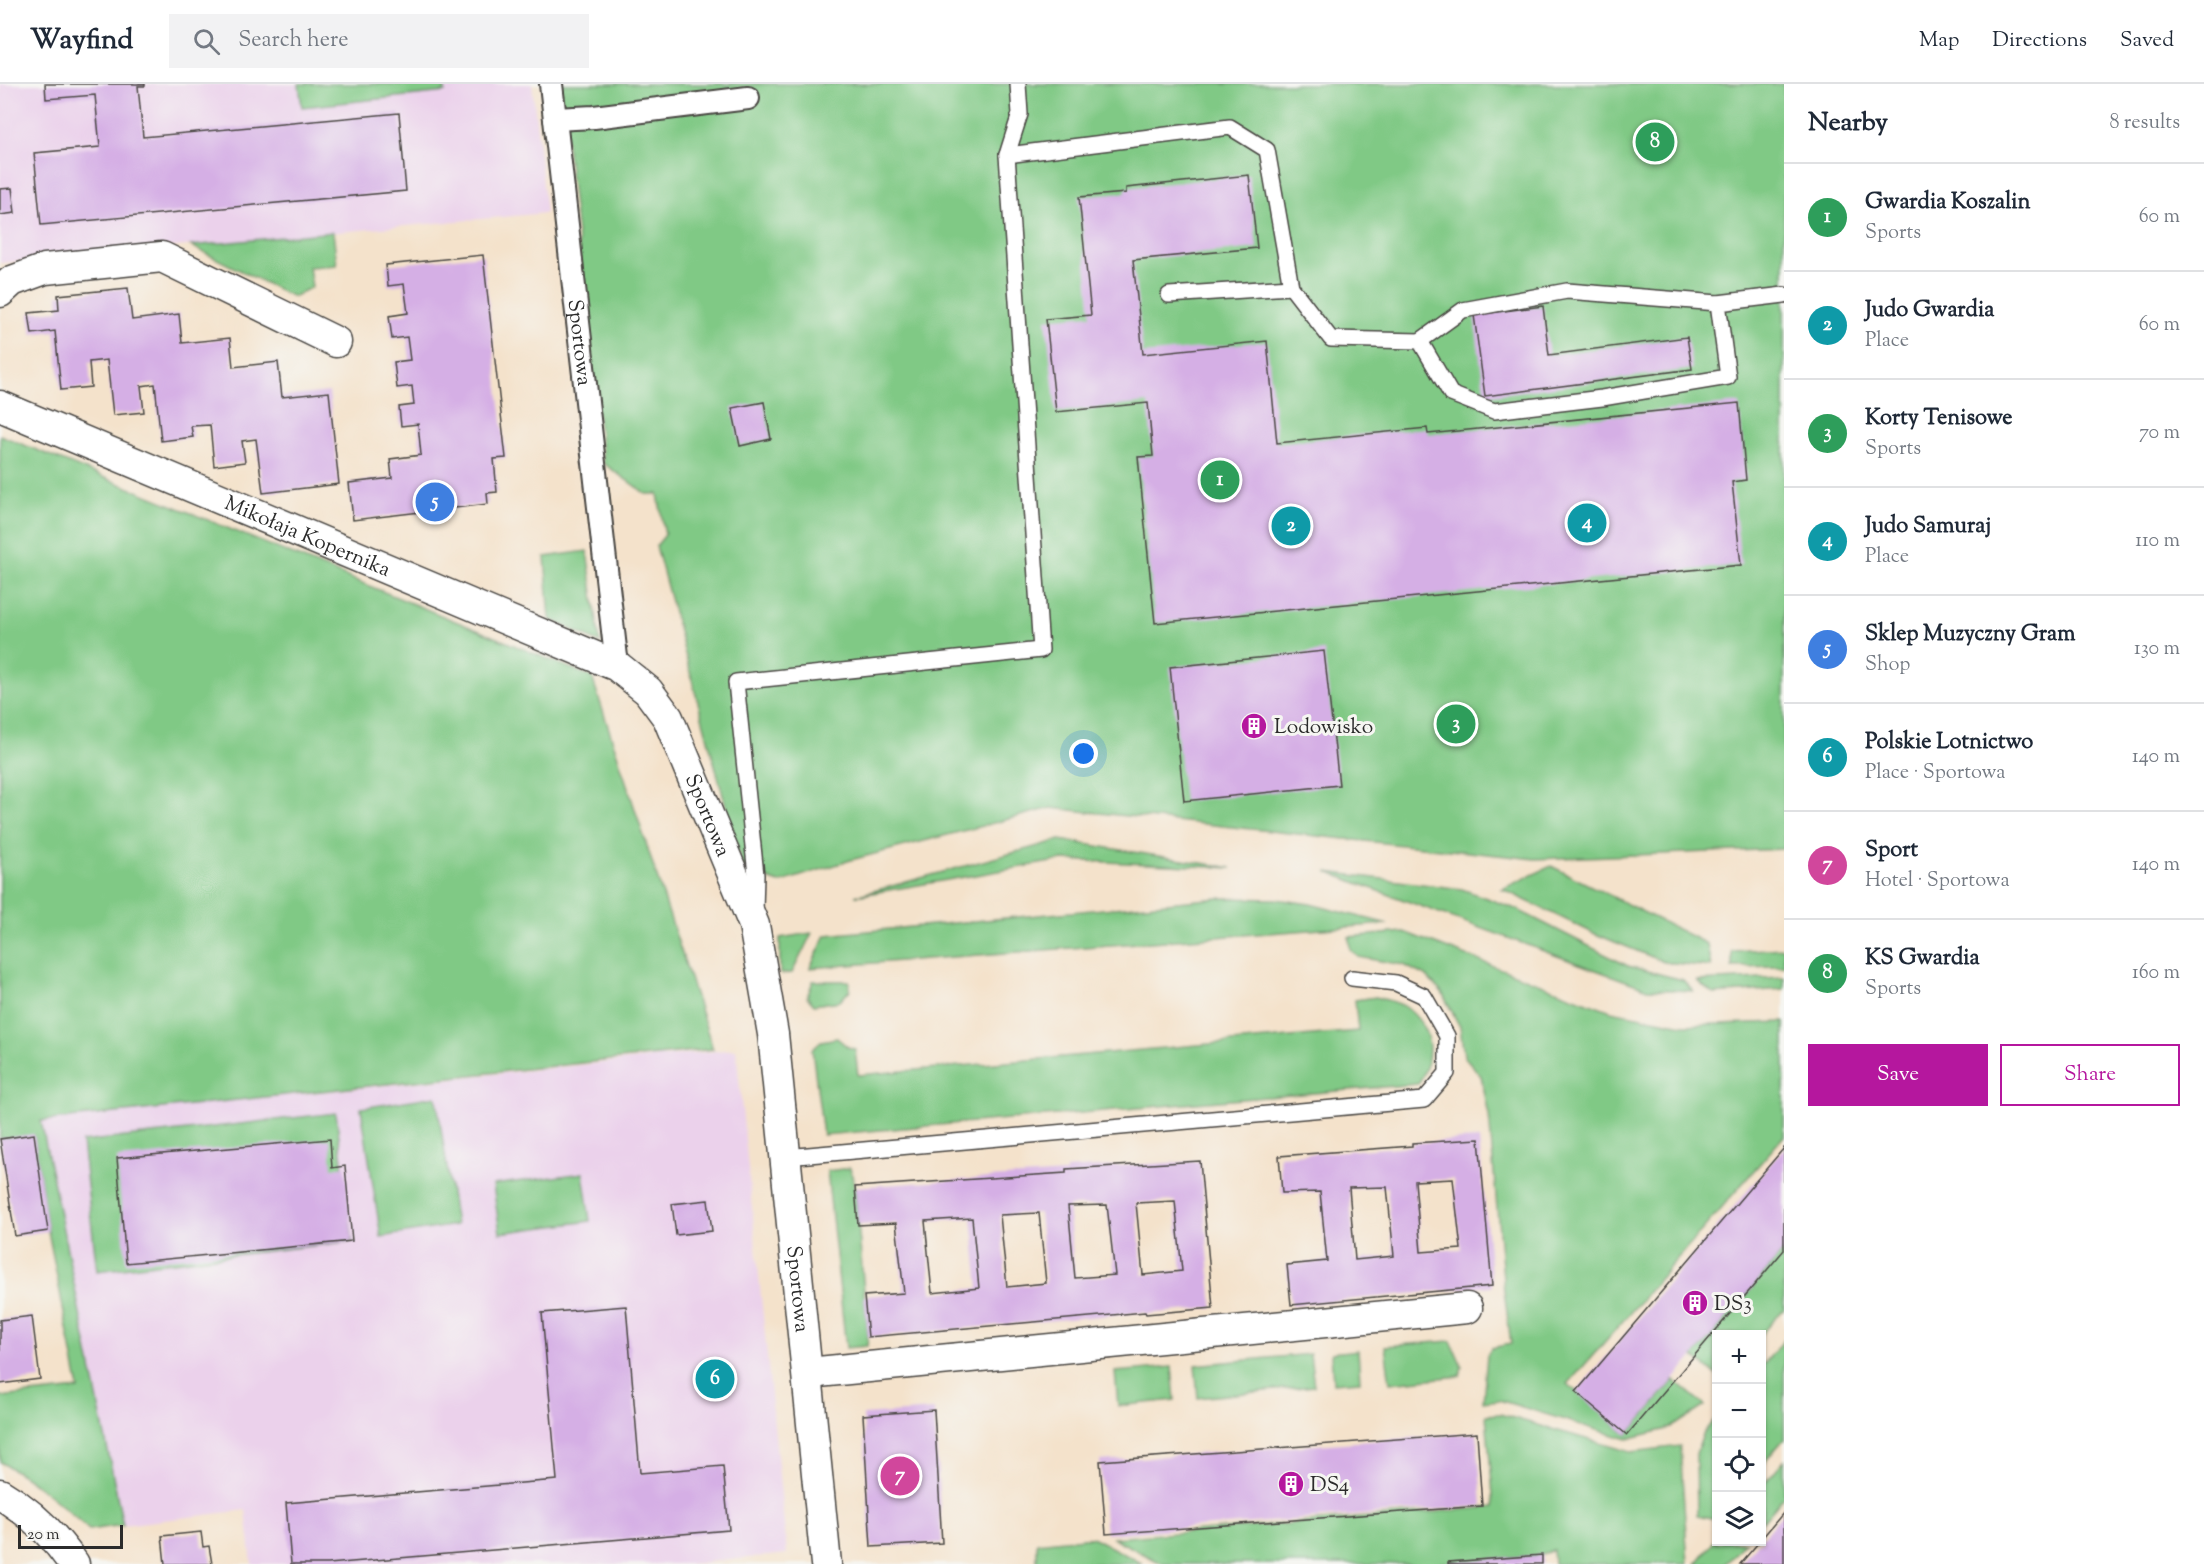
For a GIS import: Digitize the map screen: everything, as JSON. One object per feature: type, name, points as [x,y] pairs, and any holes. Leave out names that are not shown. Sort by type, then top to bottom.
[{"type":"street","name":"Sportowa","points":[[551,84],[616,666],[648,691],[668,718],[754,925],[773,1034],[826,1564]]},
{"type":"street","points":[[555,119],[594,117],[748,98]]},
{"type":"street","points":[[0,292],[12,281],[45,269],[162,257],[336,342]]},
{"type":"street","name":"Mikołaja Kopernika","points":[[0,406],[616,666]]},
{"type":"street","points":[[808,1372],[1467,1308]]},
{"type":"street","points":[[0,1494],[16,1503],[60,1544],[74,1564]]},
{"type":"lane","points":[[754,925],[756,875],[736,682],[1041,650],[1007,155],[1020,114],[1018,84]]},
{"type":"lane","points":[[1007,155],[1230,127],[1268,150],[1291,287],[1330,339],[1420,341],[1463,310],[1567,291],[1718,303],[1784,295]]},
{"type":"lane","points":[[1168,295],[1291,287]]},
{"type":"lane","points":[[1420,341],[1451,394],[1494,411],[1602,398],[1728,377],[1718,303]]},
{"type":"lane","points":[[786,1157],[1424,1100],[1447,1073],[1448,1036],[1424,996],[1396,983],[1352,978]]},
{"type":"shaded area","points":[[0,84],[532,84],[546,213],[0,263]]},
{"type":"shaded area","points":[[736,1049],[787,1554],[688,1564],[252,1564],[246,1510],[123,1525],[41,1121]]},
{"type":"green space","points":[[299,84],[444,84],[445,92],[302,107]]},
{"type":"green space","points":[[560,84],[1784,84],[1784,849],[1535,859],[1051,808],[851,860],[779,883],[756,875],[742,866],[656,546],[665,535],[658,494],[646,494],[603,463]]},
{"type":"green space","points":[[333,232],[337,265],[309,267],[312,287],[293,297],[191,246]]},
{"type":"green space","points":[[0,435],[592,677],[713,1049],[41,1121],[123,1525],[89,1530],[36,1485],[0,1462],[0,1397],[79,1389],[48,1231],[34,1135],[0,1139]]},
{"type":"green space","points":[[587,551],[600,643],[550,619],[545,557]]},
{"type":"green space","points":[[1060,840],[1232,868],[1063,860],[855,896]]},
{"type":"green space","points":[[1551,866],[1707,944],[1711,967],[1664,962],[1593,933],[1502,889]]},
{"type":"green space","points":[[1327,872],[1462,889],[1516,909],[1628,966],[1683,980],[1693,991],[1648,989]]},
{"type":"green space","points":[[1220,898],[1276,899],[1310,904],[1388,924],[810,968],[826,935]]},
{"type":"green space","points":[[1404,932],[1611,1011],[1683,1025],[1784,1022],[1784,1136],[1568,1384],[1627,1435],[1674,1380],[1705,1406],[1671,1428],[1627,1439],[1499,1400],[1483,1402],[1487,1355],[1491,1348],[1511,1344],[1504,1290],[1489,1115],[1481,1076],[1464,1056],[1460,1027],[1442,993],[1427,977],[1404,965],[1358,957],[1350,949],[1349,937]]},
{"type":"green space","points":[[812,933],[792,973],[780,974],[780,938]]},
{"type":"green space","points":[[1784,948],[1784,966],[1732,967],[1732,951]]},
{"type":"green space","points":[[1784,977],[1784,989],[1713,994],[1697,981]]},
{"type":"green space","points":[[813,981],[849,981],[850,990],[840,1001],[814,1005],[807,997]]},
{"type":"green space","points":[[1376,997],[1404,1006],[1416,1016],[1422,1025],[1429,1044],[1429,1054],[1418,1084],[823,1135],[812,1049],[821,1041],[837,1038],[848,1047],[855,1049],[858,1075],[1358,1031],[1355,1000]]},
{"type":"green space","points":[[436,1096],[456,1225],[381,1237],[361,1108]]},
{"type":"green space","points":[[336,1113],[352,1241],[97,1271],[82,1142]]},
{"type":"green space","points":[[850,1168],[855,1187],[868,1337],[867,1346],[846,1348],[827,1171]]},
{"type":"green space","points":[[583,1173],[590,1221],[500,1233],[493,1185]]},
{"type":"green space","points":[[1784,1250],[1784,1309],[1765,1330],[1716,1330]]},
{"type":"green space","points":[[1712,1335],[1712,1372],[1694,1356]]},
{"type":"green space","points":[[1784,1340],[1784,1439],[1766,1460],[1766,1384],[1766,1361]]},
{"type":"green space","points":[[1451,1341],[1462,1366],[1460,1376],[1390,1383],[1385,1346]]},
{"type":"green space","points":[[1358,1350],[1360,1381],[1333,1383],[1331,1353]]},
{"type":"green space","points":[[1310,1354],[1314,1386],[1198,1398],[1195,1365]]},
{"type":"green space","points":[[1172,1367],[1175,1400],[1118,1406],[1115,1372]]},
{"type":"green space","points":[[1500,1414],[1631,1452],[1680,1446],[1688,1564],[1554,1564],[1553,1550],[1542,1555],[1426,1564],[1163,1564],[1113,1538],[1494,1507],[1486,1415]]},
{"type":"green space","points":[[1712,1423],[1712,1518],[1697,1515],[1696,1454],[1704,1432]]},
{"type":"green space","points":[[1784,1460],[1784,1496],[1766,1517],[1766,1492],[1766,1481]]},
{"type":"green space","points":[[1092,1537],[1143,1564],[1037,1564],[1037,1543]]},
{"type":"green space","points":[[1712,1544],[1712,1546],[1742,1546],[1726,1564],[1696,1564]]},
{"type":"building","points":[[45,84],[145,84],[145,86],[138,86],[143,137],[399,113],[406,191],[41,225],[34,153],[100,147],[95,95],[46,99]]},
{"type":"building","points":[[1249,175],[1257,248],[1133,260],[1143,354],[1267,341],[1277,443],[1427,428],[1428,434],[1739,403],[1746,480],[1732,482],[1741,565],[1155,623],[1138,457],[1153,456],[1148,403],[1056,412],[1046,319],[1091,315],[1079,197],[1126,193],[1126,188]]},
{"type":"building","points":[[12,188],[15,213],[0,215],[0,189]]},
{"type":"building","points":[[483,255],[506,458],[494,459],[497,492],[487,493],[488,504],[353,520],[349,483],[392,478],[390,459],[421,455],[418,424],[401,426],[399,407],[414,405],[412,386],[397,388],[394,362],[410,360],[407,337],[392,339],[389,316],[408,313],[404,284],[388,286],[386,265]]},
{"type":"building","points":[[128,288],[132,320],[179,314],[182,343],[230,338],[233,367],[278,362],[282,397],[329,392],[339,484],[263,493],[256,439],[242,441],[245,462],[214,466],[210,425],[191,426],[193,437],[161,441],[155,384],[141,386],[144,412],[113,415],[107,360],[89,362],[91,387],[61,390],[55,331],[32,334],[29,313],[59,310],[58,295]]},
{"type":"building","points":[[1543,306],[1549,355],[1687,337],[1692,369],[1485,396],[1474,315]]},
{"type":"building","points":[[764,402],[771,439],[740,446],[732,408]]},
{"type":"building","name":"Lodowisko","points":[[1324,651],[1339,785],[1184,801],[1170,667]]},
{"type":"building","points":[[34,1134],[48,1231],[15,1236],[0,1139]]},
{"type":"building","points":[[330,1139],[332,1168],[345,1166],[352,1241],[126,1263],[117,1158]]},
{"type":"building","points":[[1479,1139],[1492,1286],[1291,1305],[1287,1265],[1327,1261],[1320,1192],[1282,1193],[1279,1156],[1412,1146],[1412,1143]],"holes":[[[1453,1179],[1461,1249],[1421,1252],[1415,1181]],[[1387,1187],[1394,1256],[1355,1260],[1349,1188]]]},
{"type":"building","name":"DS3","points":[[1784,1148],[1784,1250],[1716,1330],[1712,1330],[1712,1335],[1627,1435],[1576,1392]]},
{"type":"building","points":[[1200,1161],[1213,1308],[868,1337],[864,1296],[904,1293],[896,1223],[858,1225],[855,1187],[1066,1173],[1066,1169]],"holes":[[[1175,1201],[1182,1271],[1143,1275],[1136,1203]],[[1107,1205],[1115,1275],[1075,1278],[1068,1206]],[[1039,1213],[1046,1283],[1007,1287],[1000,1215]],[[972,1218],[979,1288],[932,1293],[925,1221]]]},
{"type":"building","points":[[708,1200],[712,1231],[676,1235],[672,1204]]},
{"type":"building","points":[[626,1306],[640,1473],[723,1466],[729,1530],[328,1564],[291,1564],[286,1503],[557,1480],[542,1313]]},
{"type":"building","points":[[32,1316],[40,1379],[0,1384],[0,1320]]},
{"type":"building","points":[[934,1410],[942,1543],[871,1547],[863,1415]]},
{"type":"building","name":"DS4","points":[[1477,1433],[1482,1506],[1106,1534],[1100,1461]]},
{"type":"building","points":[[1784,1512],[1784,1564],[1740,1564],[1756,1546],[1766,1546],[1766,1533]]},
{"type":"building","points":[[201,1532],[203,1547],[209,1546],[212,1564],[165,1564],[162,1536]]},
{"type":"building","points":[[1542,1555],[1542,1564],[1448,1564],[1448,1562]]},
{"type":"place","name":"KS Gwardia","points":[[1655,142]]},
{"type":"place","name":"Gwardia Koszalin","points":[[1220,480]]},
{"type":"place","name":"Sklep Muzyczny Gram","points":[[435,502]]},
{"type":"place","name":"Judo Samuraj","points":[[1587,523]]},
{"type":"place","name":"Judo Gwardia","points":[[1291,526]]},
{"type":"place","name":"Korty Tenisowe","points":[[1456,724]]},
{"type":"place","name":"Lodowisko","points":[[1254,726]]},
{"type":"place","name":"DS3","points":[[1695,1303]]},
{"type":"place","name":"Polskie Lotnictwo","points":[[715,1379]]},
{"type":"place","name":"Sport","points":[[900,1476]]},
{"type":"place","name":"DS4","points":[[1291,1484]]}]
